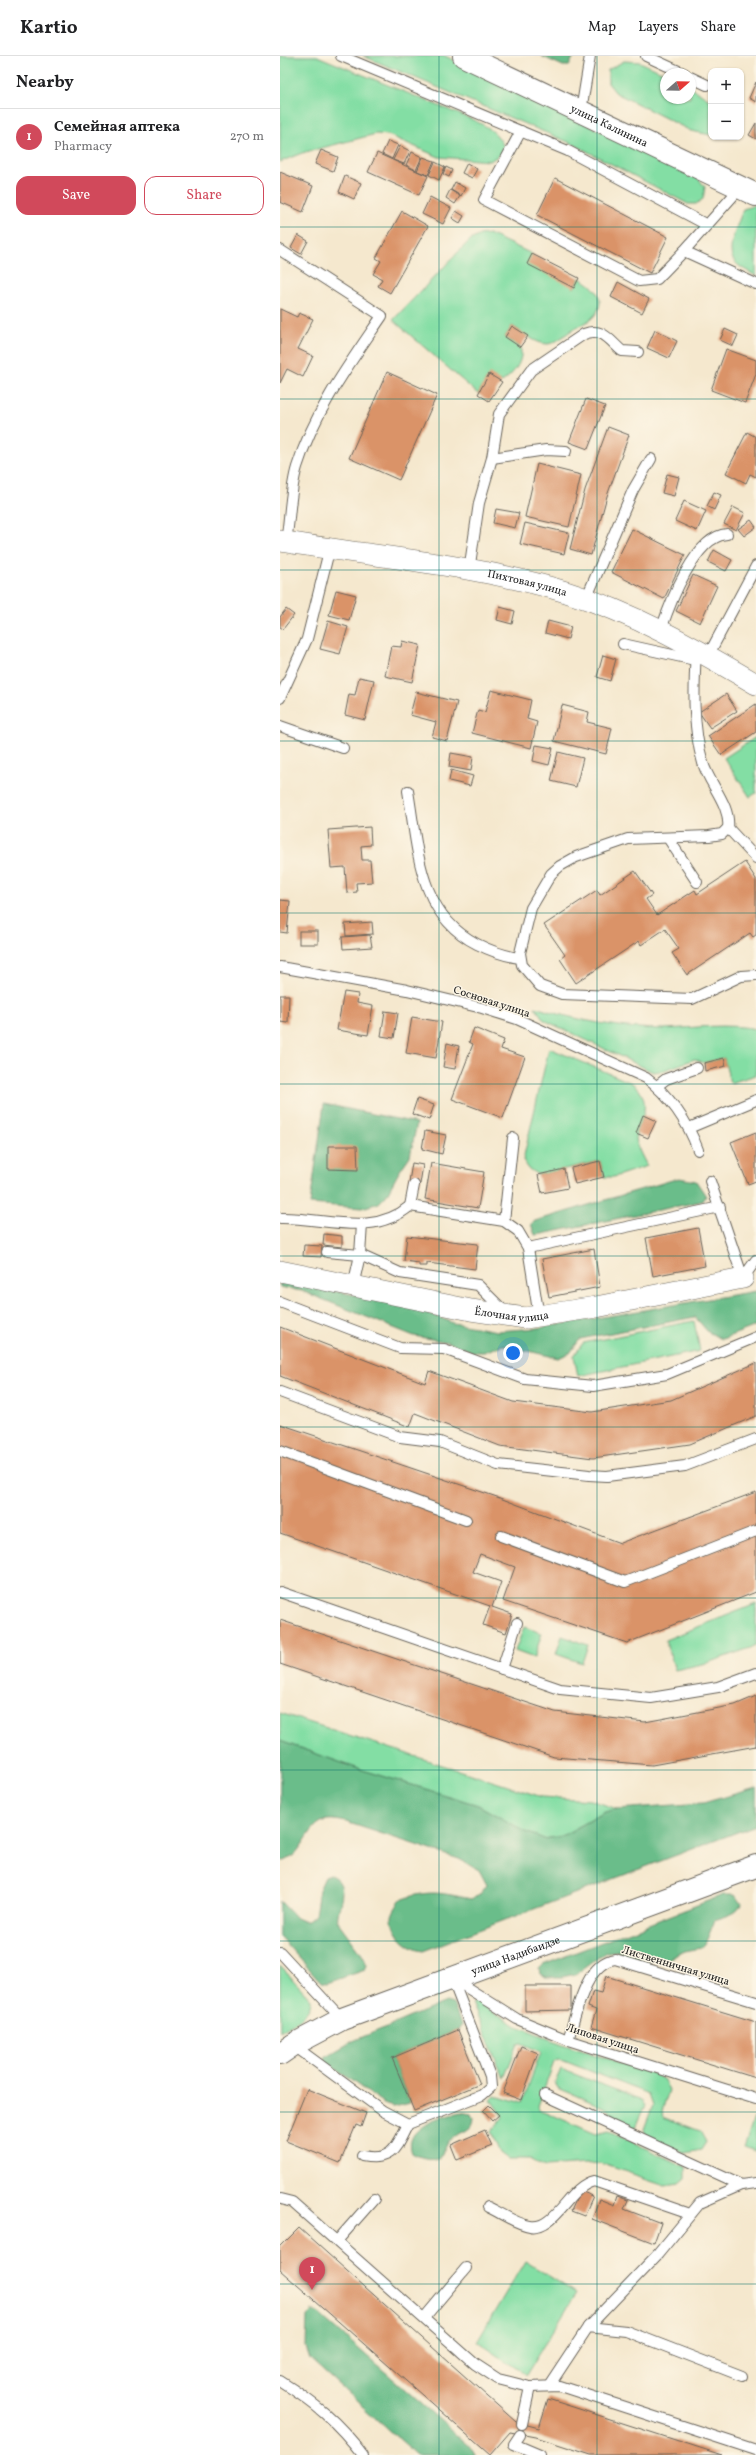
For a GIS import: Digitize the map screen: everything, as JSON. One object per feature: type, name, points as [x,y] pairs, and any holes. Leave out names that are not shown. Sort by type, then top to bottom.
[{"type":"main road","name":"улица Калинина","points":[[464,56],[748,191]]},
{"type":"main road","name":"улица Надибаидзе","points":[[286,2050],[342,2019],[756,1866]]},
{"type":"street","name":"Пихтовая улица","points":[[283,541],[330,547],[469,571],[564,592],[586,599],[661,630],[700,655],[756,684]]},
{"type":"street","name":"Ёлочная улица","points":[[280,1271],[509,1316],[539,1317],[750,1278]]},
{"type":"lane","points":[[341,56],[568,151],[707,225]]},
{"type":"lane","points":[[580,111],[590,56]]},
{"type":"lane","points":[[646,56],[672,68]]},
{"type":"lane","points":[[696,79],[708,85]]},
{"type":"lane","points":[[521,131],[484,200],[639,281],[657,279],[707,225],[748,191]]},
{"type":"lane","points":[[280,250],[382,316],[341,375],[311,433],[297,467],[283,541]]},
{"type":"lane","points":[[684,251],[756,284]]},
{"type":"lane","points":[[469,571],[479,503],[492,458],[499,414],[531,370],[584,334],[593,331],[599,331],[622,352],[638,352]]},
{"type":"lane","points":[[492,458],[546,450],[566,451]]},
{"type":"lane","points":[[586,599],[633,490],[652,458]]},
{"type":"lane","points":[[661,630],[668,609],[695,556],[713,538],[727,534]]},
{"type":"lane","points":[[280,698],[307,639],[330,547]]},
{"type":"lane","points":[[756,566],[700,655],[694,706],[703,763],[729,818],[728,828],[722,834],[709,836],[628,839],[576,857],[560,866],[551,874],[531,908],[523,937],[520,958],[532,979],[540,986],[562,994],[692,999],[741,976],[756,975]]},
{"type":"lane","points":[[623,644],[700,655]]},
{"type":"lane","points":[[280,726],[342,748]]},
{"type":"lane","points":[[408,791],[421,867],[430,898],[445,921],[464,937],[490,950],[520,958]]},
{"type":"lane","points":[[728,828],[756,858]]},
{"type":"lane","points":[[668,838],[697,882]]},
{"type":"lane","name":"Сосновая улица","points":[[280,967],[407,990],[517,1019],[646,1078],[657,1086],[688,1128],[698,1150]]},
{"type":"lane","points":[[657,1086],[666,1079],[697,1068]]},
{"type":"lane","points":[[688,1128],[756,1100]]},
{"type":"lane","points":[[504,1221],[513,1138]]},
{"type":"lane","points":[[710,1181],[720,1207],[735,1260],[750,1278]]},
{"type":"lane","points":[[280,1218],[362,1224],[380,1223],[401,1214],[410,1206],[414,1185]]},
{"type":"lane","points":[[410,1206],[504,1221],[518,1231],[528,1248],[539,1317]]},
{"type":"lane","points":[[528,1248],[720,1207]]},
{"type":"lane","points":[[353,1286],[360,1255],[362,1224]]},
{"type":"lane","points":[[327,1252],[360,1255],[400,1273],[478,1285],[509,1316]]},
{"type":"lane","points":[[750,1278],[756,1260]]},
{"type":"lane","points":[[280,1302],[400,1348],[444,1349],[525,1379],[593,1386],[666,1374],[756,1337]]},
{"type":"lane","points":[[280,1392],[400,1438],[440,1442],[498,1465],[589,1475],[607,1476],[685,1466],[755,1442]]},
{"type":"lane","points":[[280,1451],[466,1520]]},
{"type":"lane","points":[[501,1536],[626,1582],[756,1531]]},
{"type":"lane","points":[[280,1592],[560,1689],[645,1698],[718,1687],[756,1673]]},
{"type":"lane","points":[[502,1669],[517,1623]]},
{"type":"lane","points":[[280,1952],[342,2019]]},
{"type":"lane","name":"Лиственничная улица","points":[[568,2040],[590,1978],[606,1960],[614,1959],[756,2002]]},
{"type":"lane","points":[[362,2156],[383,2157],[390,2154],[408,2124],[482,2095],[491,2087],[490,2076],[452,1978]]},
{"type":"lane","name":"Липовая улица","points":[[452,1978],[517,2020],[568,2040],[756,2099]]},
{"type":"lane","points":[[286,2050],[383,2111],[408,2124]]},
{"type":"lane","points":[[545,2096],[741,2185]]},
{"type":"lane","points":[[488,2208],[531,2227],[545,2224],[552,2219],[580,2187],[594,2181],[601,2182],[690,2214]]},
{"type":"lane","points":[[549,2386],[588,2327],[658,2254],[700,2203],[741,2185],[756,2183]]},
{"type":"lane","points":[[280,2199],[292,2202],[475,2364],[498,2379],[530,2387],[560,2386],[756,2450]]},
{"type":"lane","points":[[337,2241],[374,2199]]},
{"type":"lane","points":[[424,2318],[466,2268]]},
{"type":"lane","points":[[588,2327],[626,2331],[742,2376]]},
{"type":"lane","points":[[280,2381],[329,2415],[344,2430],[363,2455]]},
{"type":"lane","points":[[522,2424],[530,2387]]},
{"type":"lane","points":[[520,2435],[514,2444],[540,2455]]},
{"type":"green space","points":[[280,56],[317,56],[476,121],[495,133],[504,147],[501,154],[490,161],[439,157],[388,135],[376,134],[302,153],[280,162]]},
{"type":"green space","points":[[363,56],[445,56],[698,178],[705,187],[703,199],[696,204],[688,204],[573,144]]},
{"type":"green space","points":[[541,56],[574,56],[569,66],[563,66]]},
{"type":"green space","points":[[624,61],[640,62],[660,71],[660,104],[696,104],[696,91],[708,99],[708,134],[691,131],[616,93],[608,83],[608,70]]},
{"type":"green space","points":[[756,205],[756,276],[735,262],[731,251],[733,236],[743,209]]},
{"type":"green space","points":[[489,234],[532,254],[574,288],[579,278],[585,281],[595,290],[600,301],[596,313],[591,319],[548,344],[538,342],[512,326],[505,337],[520,347],[521,357],[517,367],[502,382],[489,375],[478,394],[393,320],[469,241],[480,235]]},
{"type":"green space","points":[[756,737],[756,793],[750,797],[724,758]]},
{"type":"green space","points":[[535,1007],[582,1020],[648,1029],[733,1026],[756,1029],[756,1075],[730,1083],[724,1058],[704,1063],[695,1059],[662,1071],[653,1072],[544,1020]]},
{"type":"green space","points":[[549,1048],[636,1086],[643,1097],[645,1106],[643,1116],[636,1131],[636,1137],[639,1150],[647,1166],[614,1177],[604,1177],[600,1161],[538,1175],[529,1169],[523,1160]]},
{"type":"green space","points":[[324,1104],[417,1123],[410,1156],[399,1172],[386,1196],[379,1203],[362,1208],[310,1204]]},
{"type":"green space","points":[[679,1178],[696,1181],[706,1196],[703,1201],[535,1235],[531,1224],[535,1221]]},
{"type":"green space","points":[[290,1282],[414,1307],[453,1323],[497,1331],[538,1328],[756,1291],[756,1326],[722,1339],[708,1332],[695,1317],[580,1339],[570,1353],[558,1358],[503,1345],[484,1352],[473,1352],[448,1342],[414,1336],[302,1291],[280,1287],[280,1284]]},
{"type":"green space","points":[[694,1321],[700,1351],[578,1376],[574,1356],[583,1343]]},
{"type":"green space","points":[[756,1604],[756,1646],[707,1663],[675,1670],[665,1640]]},
{"type":"green space","points":[[524,1627],[542,1633],[534,1658],[515,1651]]},
{"type":"green space","points":[[562,1636],[588,1645],[582,1663],[556,1654]]},
{"type":"green space","points":[[280,1713],[542,1797],[591,1800],[617,1809],[605,1812],[562,1836],[544,1839],[526,1832],[478,1805],[356,1768],[280,1741]]},
{"type":"green space","points":[[280,1741],[356,1768],[478,1805],[526,1832],[544,1839],[562,1836],[605,1812],[617,1809],[703,1803],[756,1788],[756,1825],[423,1951],[417,1950],[406,1944],[394,1928],[392,1916],[398,1903],[401,1900],[428,1893],[471,1899],[481,1893],[487,1885],[479,1870],[459,1859],[337,1820],[327,1820],[314,1827],[294,1855],[280,1862]]},
{"type":"green space","points":[[330,1875],[337,1879],[341,1884],[342,1897],[338,1922],[361,1953],[367,1965],[365,1970],[327,1983],[321,1982],[280,1937],[280,1901],[296,1918],[303,1921],[308,1921],[315,1915],[319,1890],[325,1877]]},
{"type":"green space","points":[[723,1895],[735,1895],[741,1904],[734,1913],[715,1920],[705,1944],[701,1948],[685,1951],[661,1962],[647,1961],[618,1951],[606,1952],[576,1974],[562,1977],[545,1977],[540,1974],[539,1969],[543,1965]]},
{"type":"green space","points":[[280,1966],[311,1999],[308,2010],[305,2014],[280,2031]]},
{"type":"green space","points":[[476,2001],[515,2025],[565,2045],[655,2074],[664,2080],[669,2090],[662,2112],[663,2117],[700,2131],[706,2142],[701,2150],[685,2153],[646,2136],[644,2129],[653,2105],[649,2094],[564,2061],[558,2060],[554,2062],[538,2106],[541,2110],[596,2134],[610,2131],[686,2167],[686,2178],[680,2183],[665,2185],[600,2163],[545,2167],[530,2159],[508,2159],[500,2153],[491,2132],[503,2117],[491,2100],[495,2096],[499,2096],[522,2103],[541,2052],[521,2043],[518,2044],[504,2078],[472,2003]]},
{"type":"green space","points":[[446,2002],[453,2004],[461,2024],[458,2030],[392,2058],[410,2103],[394,2107],[386,2105],[325,2062],[325,2057],[353,2041]]},
{"type":"green space","points":[[561,2069],[642,2100],[645,2105],[635,2127],[629,2129],[612,2120],[608,2109],[558,2088],[555,2083]]},
{"type":"green space","points":[[461,2112],[471,2114],[474,2117],[472,2126],[451,2139],[441,2155],[430,2158],[418,2156],[412,2153],[410,2144],[413,2136],[418,2130],[435,2120]]},
{"type":"green space","points":[[754,2118],[756,2119],[756,2151],[744,2147]]},
{"type":"green space","points":[[525,2261],[576,2293],[526,2375],[477,2341]]},
{"type":"green space","points":[[312,2311],[318,2313],[474,2450],[475,2455],[416,2455],[310,2359],[306,2347],[307,2316]]},
{"type":"building","points":[[756,82],[756,102],[749,98]]},
{"type":"building","points":[[756,123],[756,139],[749,135]]},
{"type":"building","points":[[388,141],[398,145],[392,159],[382,154]]},
{"type":"building","points":[[400,146],[410,151],[404,164],[393,160]]},
{"type":"building","points":[[321,150],[338,157],[333,171],[315,164]]},
{"type":"building","points":[[412,152],[422,157],[416,170],[406,165]]},
{"type":"building","points":[[377,153],[428,176],[419,195],[368,172]]},
{"type":"building","points":[[423,157],[434,161],[428,175],[417,171]]},
{"type":"building","points":[[435,162],[445,167],[439,180],[429,175]]},
{"type":"building","points":[[467,163],[477,169],[472,178],[462,173]]},
{"type":"building","points":[[446,167],[452,170],[449,177],[443,174]]},
{"type":"building","points":[[280,172],[313,186],[303,212],[280,202]]},
{"type":"building","points":[[345,176],[361,183],[354,199],[339,192]]},
{"type":"building","points":[[555,178],[668,237],[650,273],[537,215]]},
{"type":"building","points":[[455,182],[465,188],[461,196],[451,190]]},
{"type":"building","points":[[450,190],[460,196],[455,204],[446,198]]},
{"type":"building","points":[[430,197],[451,208],[443,224],[422,214]]},
{"type":"building","points":[[402,211],[428,226],[390,293],[378,286],[382,279],[373,274],[381,261],[376,258]]},
{"type":"building","points":[[456,211],[464,216],[460,223],[452,218]]},
{"type":"building","points":[[298,235],[308,241],[301,254],[291,248]]},
{"type":"building","points":[[532,254],[579,278],[574,288],[527,264]]},
{"type":"building","points":[[618,282],[649,299],[642,313],[611,297]]},
{"type":"building","points":[[280,309],[297,317],[299,313],[313,319],[298,349],[313,356],[303,377],[287,369],[280,383]]},
{"type":"building","points":[[512,326],[528,336],[520,347],[505,337]]},
{"type":"building","points":[[725,329],[738,335],[733,346],[720,340]]},
{"type":"building","points":[[655,330],[677,341],[669,358],[647,348]]},
{"type":"building","points":[[726,349],[756,360],[756,374],[745,403],[711,390]]},
{"type":"building","points":[[387,372],[437,395],[399,480],[349,458]]},
{"type":"building","points":[[489,374],[502,382],[489,401],[478,394]]},
{"type":"building","points":[[586,399],[605,406],[588,449],[569,442]]},
{"type":"building","points":[[608,427],[629,435],[607,496],[591,555],[570,549],[585,490]]},
{"type":"building","points":[[747,432],[756,437],[756,477],[750,474],[746,483],[726,473]]},
{"type":"building","points":[[537,464],[581,475],[569,527],[525,517]]},
{"type":"building","points":[[667,474],[679,477],[674,496],[662,493]]},
{"type":"building","points":[[714,492],[721,495],[714,510],[707,506]]},
{"type":"building","points":[[684,501],[706,511],[697,531],[675,521]]},
{"type":"building","points":[[733,507],[745,513],[736,530],[724,524]]},
{"type":"building","points":[[496,509],[519,513],[515,528],[493,523]]},
{"type":"building","points":[[751,520],[756,527],[744,536],[738,529]]},
{"type":"building","points":[[525,523],[569,533],[564,554],[520,544]]},
{"type":"building","points":[[632,529],[685,555],[664,599],[611,572]]},
{"type":"building","points":[[714,550],[732,560],[726,571],[708,562]]},
{"type":"building","points":[[693,575],[717,586],[700,623],[676,611]]},
{"type":"building","points":[[336,590],[356,595],[349,620],[329,615]]},
{"type":"building","points":[[500,607],[515,611],[512,624],[497,620]]},
{"type":"building","points":[[286,609],[294,615],[283,629],[280,627],[280,617]]},
{"type":"building","points":[[328,621],[348,627],[340,654],[320,649]]},
{"type":"building","points":[[548,621],[571,627],[568,639],[545,633]]},
{"type":"building","points":[[402,641],[420,645],[412,682],[385,676],[391,646],[401,647]]},
{"type":"building","points":[[603,655],[616,659],[610,681],[597,677]]},
{"type":"building","points":[[359,677],[374,680],[365,720],[345,715],[349,694],[355,695]]},
{"type":"building","points":[[491,690],[531,700],[527,719],[537,722],[531,748],[472,733],[478,710],[485,712]]},
{"type":"building","points":[[416,692],[457,702],[447,741],[432,737],[436,722],[410,715]]},
{"type":"building","points":[[726,694],[737,711],[710,728],[699,712]]},
{"type":"building","points":[[756,704],[756,732],[721,755],[708,736]]},
{"type":"building","points":[[562,705],[589,712],[587,722],[612,728],[606,754],[554,741]]},
{"type":"building","points":[[536,745],[553,748],[549,765],[533,761]]},
{"type":"building","points":[[558,752],[583,758],[576,787],[551,781]]},
{"type":"building","points":[[451,753],[473,757],[471,771],[449,767]]},
{"type":"building","points":[[451,770],[473,776],[470,786],[449,781]]},
{"type":"building","points":[[370,827],[371,845],[361,846],[362,860],[370,860],[372,882],[356,883],[357,892],[347,893],[345,867],[331,868],[328,830]]},
{"type":"building","points":[[745,862],[756,879],[756,935],[753,937],[750,933],[687,975],[672,953],[679,949],[665,929],[641,945],[639,941],[576,983],[560,959],[565,955],[544,925],[597,890],[600,895],[635,871],[652,895],[646,899],[657,915],[695,890],[697,894]]},
{"type":"building","points":[[280,900],[290,901],[287,933],[280,932]]},
{"type":"building","points":[[372,922],[373,934],[346,936],[345,924]]},
{"type":"building","points":[[299,931],[318,931],[318,944],[299,944]]},
{"type":"building","points":[[370,935],[372,947],[343,949],[342,937]]},
{"type":"building","points":[[344,992],[358,994],[357,1003],[373,1006],[368,1035],[337,1030]]},
{"type":"building","points":[[280,995],[289,995],[288,1023],[280,1022]]},
{"type":"building","points":[[385,1011],[398,1013],[394,1038],[381,1036]]},
{"type":"building","points":[[412,1017],[442,1022],[436,1058],[406,1053]]},
{"type":"building","points":[[474,1028],[504,1040],[501,1049],[525,1057],[503,1118],[452,1099],[473,1044],[469,1042]]},
{"type":"building","points":[[447,1043],[459,1046],[455,1069],[443,1067]]},
{"type":"building","points":[[724,1058],[726,1066],[705,1071],[704,1063]]},
{"type":"building","points":[[417,1099],[434,1105],[429,1120],[412,1114]]},
{"type":"building","points":[[643,1115],[656,1121],[648,1138],[636,1133]]},
{"type":"building","points":[[425,1131],[446,1135],[442,1154],[422,1149]]},
{"type":"building","points":[[756,1132],[756,1181],[748,1184],[731,1142]]},
{"type":"building","points":[[328,1146],[357,1146],[358,1170],[328,1169]]},
{"type":"building","points":[[600,1161],[604,1177],[575,1184],[571,1168]]},
{"type":"building","points":[[412,1163],[423,1165],[420,1184],[409,1182]]},
{"type":"building","points":[[431,1163],[484,1172],[478,1208],[425,1199]]},
{"type":"building","points":[[564,1169],[568,1188],[542,1193],[538,1175]]},
{"type":"building","points":[[698,1228],[705,1266],[653,1276],[646,1238]]},
{"type":"building","points":[[324,1234],[342,1236],[342,1247],[323,1245]]},
{"type":"building","points":[[407,1236],[478,1244],[475,1269],[427,1263],[427,1266],[419,1266],[419,1263],[404,1261]]},
{"type":"building","points":[[304,1245],[322,1246],[321,1257],[303,1256]]},
{"type":"building","points":[[594,1249],[600,1287],[549,1297],[542,1259]]},
{"type":"building","points":[[280,1327],[425,1383],[429,1371],[513,1402],[592,1412],[671,1400],[756,1363],[756,1416],[690,1444],[593,1458],[500,1446],[415,1413],[410,1427],[280,1376]]},
{"type":"building","points":[[280,1424],[497,1497],[620,1543],[756,1492],[756,1592],[627,1643],[503,1601],[515,1567],[480,1554],[473,1572],[501,1582],[492,1607],[512,1614],[506,1633],[483,1625],[490,1606],[280,1533]]},
{"type":"building","points":[[280,1620],[555,1712],[645,1722],[735,1705],[756,1696],[756,1746],[652,1765],[554,1757],[280,1664]]},
{"type":"building","points":[[606,1976],[756,2022],[756,2078],[591,2027],[596,2010],[588,2007],[593,1991],[601,1993]]},
{"type":"building","points":[[525,1986],[571,1986],[571,2010],[525,2011]]},
{"type":"building","points":[[458,2030],[480,2084],[414,2111],[392,2058]]},
{"type":"building","points":[[521,2046],[538,2053],[521,2100],[503,2093]]},
{"type":"building","points":[[307,2089],[366,2113],[361,2127],[356,2125],[340,2163],[286,2141]]},
{"type":"building","points":[[489,2105],[499,2115],[492,2121],[483,2111]]},
{"type":"building","points":[[485,2130],[492,2146],[457,2160],[451,2145]]},
{"type":"building","points":[[580,2191],[593,2196],[584,2216],[571,2211]]},
{"type":"building","points":[[617,2196],[628,2200],[624,2209],[661,2223],[654,2243],[592,2219],[599,2199],[614,2205]]},
{"type":"building","points":[[299,2228],[516,2422],[539,2428],[548,2399],[722,2455],[591,2455],[536,2437],[510,2432],[490,2455],[280,2270],[280,2247]]},
{"type":"place","name":"Семейная аптека","points":[[312,2290]]}]
